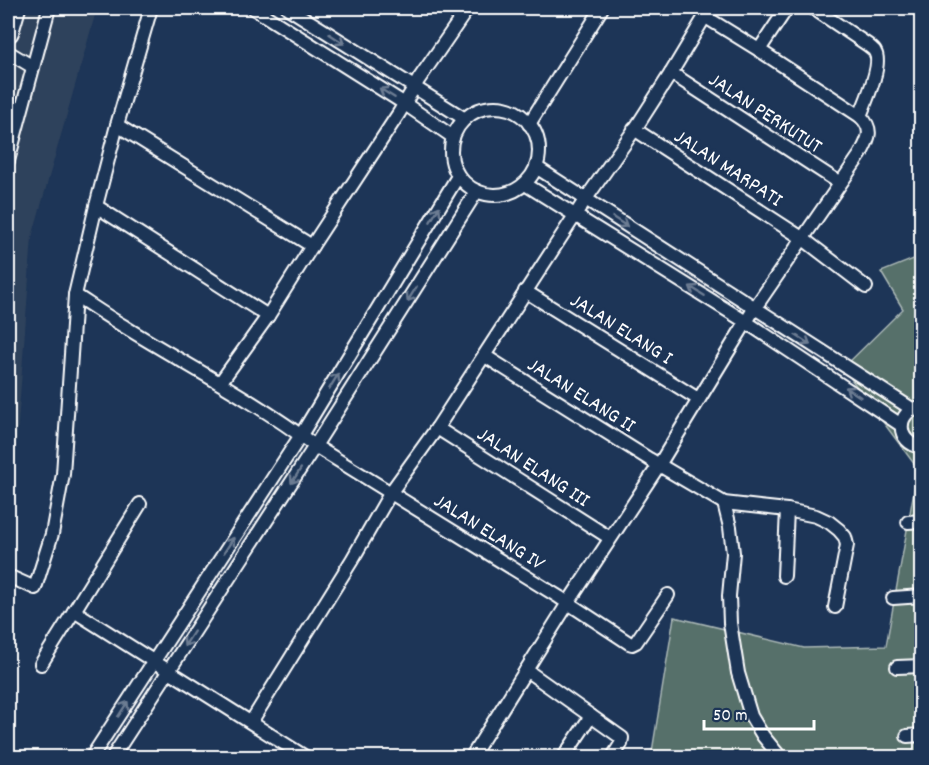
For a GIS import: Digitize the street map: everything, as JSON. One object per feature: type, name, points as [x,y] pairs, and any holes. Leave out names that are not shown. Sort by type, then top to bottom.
[{"type":"main road","points":[[8,32],[15,8]]},
{"type":"street","points":[[8,161],[49,8]]},
{"type":"street","points":[[8,576],[35,588],[52,534],[63,474],[75,295],[117,125],[151,8]]},
{"type":"street","points":[[253,8],[453,137]]},
{"type":"street","points":[[288,8],[465,119]]},
{"type":"street","points":[[529,124],[602,8]]},
{"type":"street","points":[[759,50],[788,8]]},
{"type":"street","points":[[813,8],[875,52],[877,62],[874,78],[860,116]]},
{"type":"street","points":[[220,382],[268,316],[465,9]]},
{"type":"street","points":[[250,723],[352,560],[391,492],[437,428],[575,215],[671,73],[707,12],[759,50],[860,116],[866,122],[869,130],[866,142],[860,155],[754,309],[659,465],[568,603],[471,758]]},
{"type":"street","points":[[8,52],[33,67]]},
{"type":"street","name":"JALAN PERKUTUT","points":[[671,73],[840,183]]},
{"type":"street","points":[[493,107],[513,111],[529,124],[535,134],[539,156],[536,167],[525,184],[507,194],[487,194],[467,185],[458,176],[451,157],[451,147],[453,137],[465,119],[482,109],[493,107]]},
{"type":"street","points":[[117,125],[312,246]]},
{"type":"street","name":"JALAN MARPATI","points":[[634,129],[802,238],[866,286]]},
{"type":"street","points":[[536,167],[754,309],[917,408]]},
{"type":"street","points":[[91,758],[301,435],[458,176]]},
{"type":"street","points":[[525,184],[746,322],[902,425]]},
{"type":"street","points":[[112,758],[315,446],[477,191]]},
{"type":"street","points":[[96,206],[268,316]]},
{"type":"street","name":"JALAN ELANG I","points":[[525,291],[698,399]]},
{"type":"street","name":"JALAN ELANG IV","points":[[75,295],[220,382],[315,446],[568,603],[628,643],[636,642],[668,595]]},
{"type":"street","name":"JALAN ELANG II","points":[[484,356],[724,503]]},
{"type":"street","points":[[917,408],[907,413],[902,430],[907,441],[921,447]]},
{"type":"street","name":"JALAN ELANG III","points":[[437,428],[610,538]]},
{"type":"street","points":[[781,758],[763,736],[751,716],[738,673],[730,623],[729,596],[733,553],[724,503],[787,510],[816,516],[839,530],[848,545],[835,607]]},
{"type":"street","points":[[41,664],[140,504]]},
{"type":"street","points":[[784,576],[787,510]]},
{"type":"street","points":[[908,522],[921,521]]},
{"type":"street","points":[[893,598],[921,596]]},
{"type":"street","points":[[74,611],[308,758]]},
{"type":"street","points":[[897,667],[921,666]]},
{"type":"street","points":[[526,670],[622,738],[612,758]]},
{"type":"street","points":[[563,758],[591,716]]},
{"type":"street","points":[[908,736],[921,735]]},
{"type":"shaded area","points":[[8,8],[97,8],[32,237],[8,549]]},
{"type":"green space","points":[[921,256],[921,757],[651,758],[674,617],[804,648],[886,646],[918,469],[843,368],[903,309],[881,272]]}]
